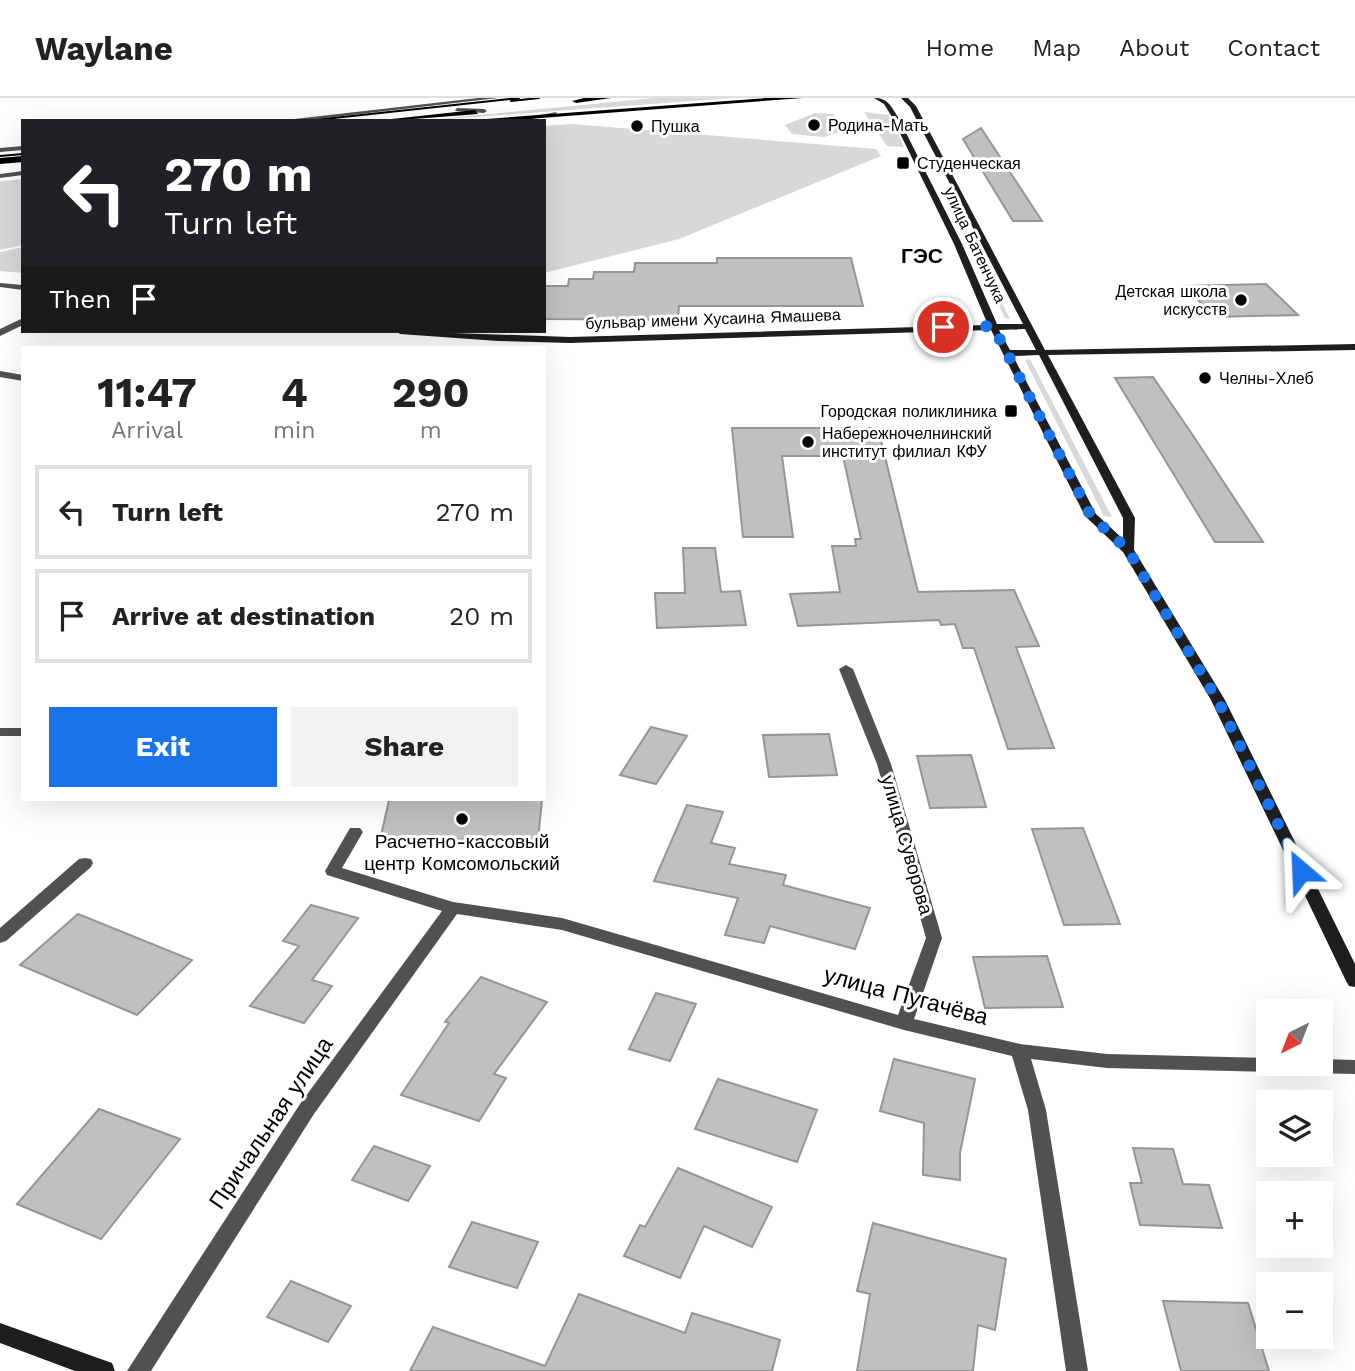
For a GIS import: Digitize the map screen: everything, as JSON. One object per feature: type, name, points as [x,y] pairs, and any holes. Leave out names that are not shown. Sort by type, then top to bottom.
[{"type":"main road","points":[[567,102],[607,98]]},
{"type":"main road","points":[[486,119],[799,98]]},
{"type":"main road","name":"улица Батенчука","points":[[877,98],[886,103],[941,184],[1043,353],[1129,518],[1128,550]]},
{"type":"main road","name":"улица Батенчука","points":[[904,98],[911,102],[993,326],[1091,516],[1128,550],[1218,701],[1355,981]]},
{"type":"main road","points":[[411,119],[512,107]]},
{"type":"main road","points":[[0,161],[21,159]]},
{"type":"main road","points":[[0,169],[21,167]]},
{"type":"main road","name":"бульвар имени Хусаина Ямашева","points":[[428,333],[570,340],[1028,326]]},
{"type":"main road","points":[[1007,353],[1355,347]]},
{"type":"main road","points":[[0,1333],[104,1371]]},
{"type":"street","points":[[298,119],[495,98]]},
{"type":"street","points":[[381,110],[484,111]]},
{"type":"street","points":[[519,119],[555,113]]},
{"type":"street","points":[[0,150],[21,148]]},
{"type":"street","points":[[0,176],[21,173]]},
{"type":"street","points":[[0,285],[21,288]]},
{"type":"street","points":[[0,333],[21,322]]},
{"type":"street","points":[[0,374],[21,377]]},
{"type":"street","name":"улица Суворова","points":[[846,669],[884,764],[934,938],[904,1023]]},
{"type":"street","points":[[0,732],[21,732]]},
{"type":"street","name":"улица Пугачёва","points":[[355,832],[333,871],[453,908],[562,925],[904,1023],[1020,1051],[1107,1061],[1355,1067]]},
{"type":"street","points":[[0,937],[85,863]]},
{"type":"street","name":"Причальная улица","points":[[138,1371],[307,1109],[453,908]]},
{"type":"street","points":[[1020,1051],[1037,1110],[1077,1371]]},
{"type":"shaded area","points":[[654,98],[734,98],[446,119],[439,119]]},
{"type":"shaded area","points":[[864,112],[889,115],[904,147],[887,146]]},
{"type":"shaded area","points":[[815,113],[833,114],[845,130],[824,137],[792,134],[785,125]]},
{"type":"shaded area","points":[[572,124],[876,149],[881,156],[679,239],[546,272],[546,126]]},
{"type":"shaded area","points":[[21,179],[21,245],[0,250],[0,181]]},
{"type":"shaded area","points":[[941,189],[945,189],[1010,319],[1005,318]]},
{"type":"shaded area","points":[[21,247],[21,273],[0,271],[0,252]]},
{"type":"shaded area","points":[[1030,359],[1112,517],[1104,516],[1025,360]]},
{"type":"building","points":[[981,128],[1042,221],[1013,221],[963,139]]},
{"type":"building","points":[[717,258],[851,258],[863,306],[679,306],[678,320],[546,319],[546,286],[568,286],[569,279],[593,279],[594,272],[634,272],[635,263],[717,263]]},
{"type":"building","name":"Детская школа искусств","points":[[1266,284],[1298,315],[1214,317],[1185,286]]},
{"type":"building","points":[[1153,377],[1263,542],[1215,542],[1115,378]]},
{"type":"building","points":[[732,428],[878,428],[918,592],[1014,590],[1039,646],[1016,647],[1054,748],[1008,749],[974,648],[963,648],[955,624],[941,625],[939,620],[798,626],[790,594],[840,592],[832,546],[856,546],[855,539],[861,539],[843,456],[782,456],[793,537],[743,537]]},
{"type":"building","points":[[683,548],[715,548],[721,592],[740,591],[746,625],[657,628],[655,593],[685,593]]},
{"type":"building","points":[[651,727],[687,736],[656,784],[620,775]]},
{"type":"building","points":[[829,734],[837,775],[769,777],[763,735]]},
{"type":"building","points":[[971,755],[986,807],[930,808],[917,756]]},
{"type":"building","name":"Расчетно-кассовый центр Комсомольский","points":[[389,801],[542,801],[538,839],[380,840]]},
{"type":"building","points":[[687,805],[723,812],[711,843],[735,848],[729,864],[786,875],[783,885],[870,908],[855,949],[770,926],[764,943],[725,935],[738,898],[654,881]]},
{"type":"building","points":[[1083,828],[1120,924],[1064,925],[1032,829]]},
{"type":"building","points":[[311,905],[358,918],[312,980],[332,986],[304,1023],[250,1006],[299,946],[283,941]]},
{"type":"building","points":[[78,914],[192,960],[137,1015],[20,965]]},
{"type":"building","points":[[1047,956],[1063,1007],[985,1008],[973,957]]},
{"type":"building","points":[[481,977],[547,1002],[494,1074],[506,1078],[479,1121],[401,1095],[449,1023],[445,1022]]},
{"type":"building","points":[[656,993],[696,1004],[670,1061],[629,1049]]},
{"type":"building","points":[[894,1059],[975,1079],[960,1153],[960,1180],[923,1175],[924,1123],[880,1111]]},
{"type":"building","points":[[718,1079],[817,1110],[797,1162],[695,1129]]},
{"type":"building","points":[[99,1109],[180,1139],[101,1239],[17,1204]]},
{"type":"building","points":[[374,1146],[430,1166],[408,1201],[352,1180]]},
{"type":"building","points":[[1133,1148],[1173,1149],[1183,1184],[1209,1185],[1222,1228],[1140,1225],[1130,1183],[1142,1183]]},
{"type":"building","points":[[678,1168],[772,1207],[752,1247],[704,1226],[680,1278],[624,1256],[640,1225],[645,1227]]},
{"type":"building","points":[[472,1222],[538,1242],[517,1288],[449,1267]]},
{"type":"building","points":[[873,1223],[1006,1259],[995,1330],[978,1325],[973,1371],[857,1371],[870,1294],[857,1291]]},
{"type":"building","points":[[291,1281],[351,1306],[328,1342],[267,1317]]},
{"type":"building","points":[[579,1294],[685,1333],[692,1313],[780,1340],[772,1371],[410,1371],[433,1327],[545,1366]]},
{"type":"building","points":[[1163,1301],[1248,1303],[1256,1329],[1256,1349],[1262,1349],[1269,1371],[1181,1371]]},
{"type":"tram line","points":[[325,119],[519,98]]},
{"type":"tram line","points":[[511,101],[539,98]]},
{"type":"tram line","points":[[0,156],[21,154]]},
{"type":"place","name":"Родина-Мать","points":[[814,125]]},
{"type":"place","name":"Пушка","points":[[637,126]]},
{"type":"place","name":"Студенческая","points":[[903,163]]},
{"type":"place","name":"Детская школа искусств","points":[[1241,300]]},
{"type":"place","name":"Челны-Хлеб","points":[[1205,378]]},
{"type":"place","name":"Городская поликлиника","points":[[1011,411]]},
{"type":"place","name":"Набережночелнинский институт филиал КФУ","points":[[808,442]]},
{"type":"place","name":"Расчетно-кассовый центр Комсомольский","points":[[462,819]]},
{"type":"district","name":"ГЭС","points":[[922,255]]},
{"type":"route","points":[[943,327],[993,326],[1091,516],[1128,550],[1218,701],[1301,871]]}]
